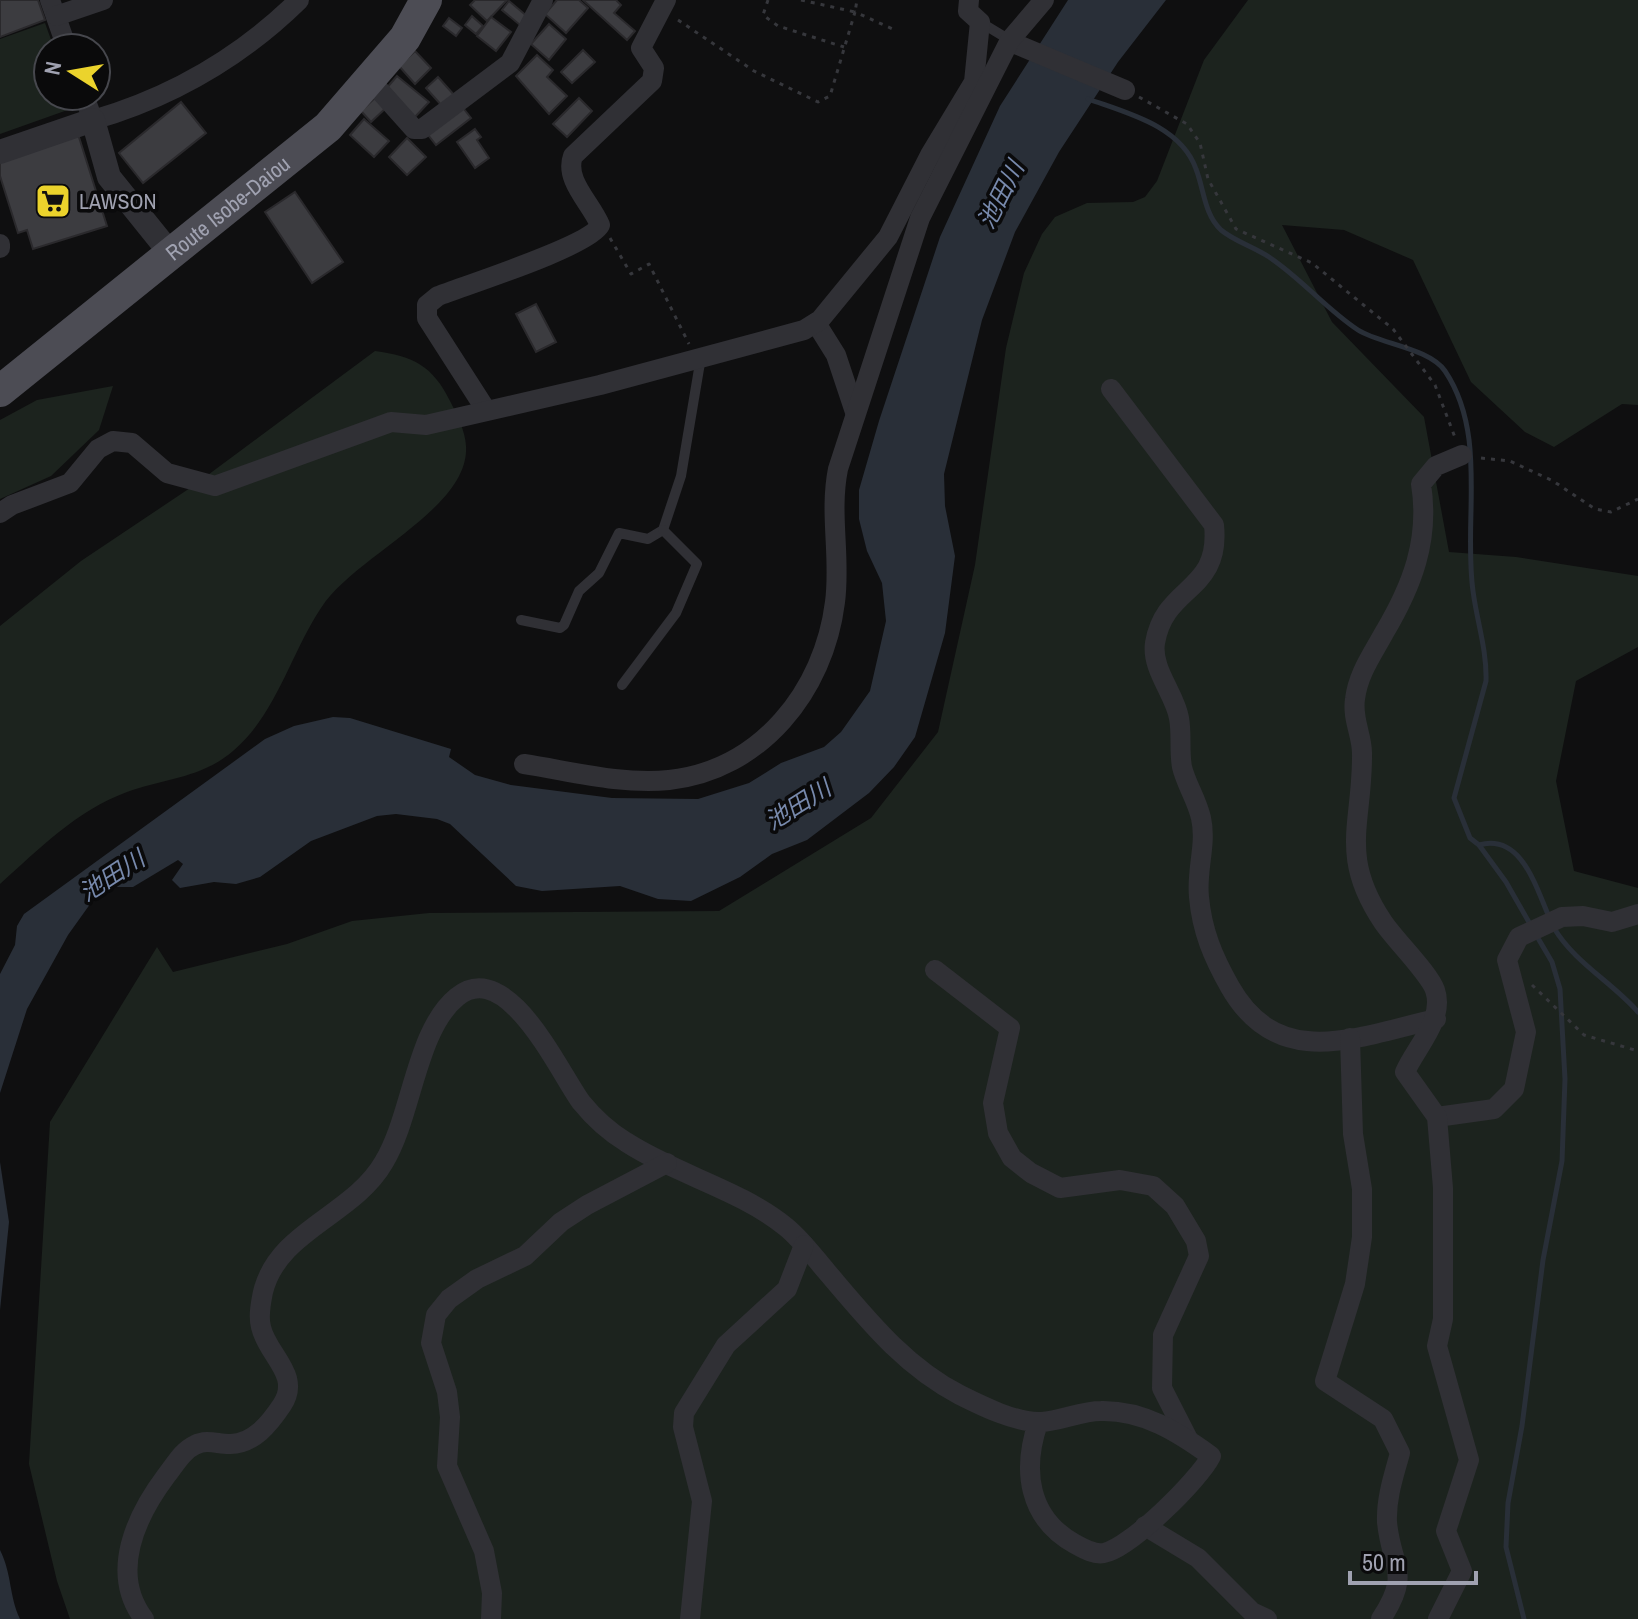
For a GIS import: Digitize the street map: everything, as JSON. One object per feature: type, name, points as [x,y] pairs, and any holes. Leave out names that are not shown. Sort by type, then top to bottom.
[{"type":"main road","name":"Route Isobe-Daiou","points":[[0,391],[328,127],[371,81],[405,38],[426,0]]},
{"type":"street","points":[[61,32],[53,8],[103,0]]},
{"type":"street","points":[[0,152],[118,113],[204,74],[267,32],[299,0]]},
{"type":"street","points":[[371,81],[414,129],[422,129],[510,63],[543,0]]},
{"type":"street","points":[[0,513],[12,505],[70,483],[98,449],[113,441],[132,443],[167,473],[215,486],[391,422],[426,425],[804,330],[816,323],[888,237],[912,197],[930,155],[974,82],[980,22],[968,11],[969,0]]},
{"type":"street","points":[[524,764],[636,781],[700,775],[737,760],[768,736],[807,690],[829,630],[835,591],[832,499],[855,412],[920,218],[1014,43],[1044,0]]},
{"type":"street","points":[[486,410],[427,318],[427,305],[438,296],[566,247],[597,231],[600,225],[571,176],[573,156],[652,81],[654,68],[641,48],[664,4]]},
{"type":"street","points":[[1014,43],[1125,90]]},
{"type":"street","points":[[90,112],[109,177],[171,254]]},
{"type":"street","points":[[816,323],[836,355],[855,412]]},
{"type":"street","points":[[1111,389],[1214,525],[1211,560],[1203,578],[1164,613],[1154,649],[1179,716],[1182,767],[1204,832],[1198,893],[1204,935],[1238,1002],[1257,1023],[1277,1036],[1307,1044],[1436,1019]]},
{"type":"street","points":[[1438,1619],[1462,1571],[1446,1531],[1469,1460],[1437,1346],[1443,1319],[1443,1188],[1437,1117],[1405,1072],[1436,1019],[1435,990],[1384,923],[1363,889],[1356,860],[1354,827],[1362,751],[1355,723],[1355,700],[1361,672],[1414,578],[1424,528],[1421,484],[1436,466],[1462,455]]},
{"type":"street","points":[[1437,1117],[1494,1109],[1514,1089],[1526,1032],[1507,960],[1519,937],[1562,917],[1583,916],[1612,922],[1638,914]]},
{"type":"street","points":[[935,970],[1010,1028],[993,1103],[998,1133],[1012,1158],[1031,1173],[1060,1188],[1120,1180],[1153,1186],[1175,1206],[1196,1241],[1199,1256],[1163,1335],[1162,1388],[1188,1439]]},
{"type":"street","points":[[144,1619],[133,1596],[128,1566],[131,1537],[145,1503],[187,1450],[204,1442],[244,1443],[265,1427],[286,1400],[289,1380],[261,1327],[262,1296],[270,1270],[286,1248],[348,1204],[383,1164],[404,1124],[427,1045],[443,1012],[458,995],[483,989],[506,999],[539,1034],[577,1097],[597,1121],[628,1144],[761,1209],[804,1245],[878,1331],[912,1364],[990,1409],[1038,1423],[1099,1410],[1132,1414],[1188,1439],[1211,1456],[1203,1474],[1145,1526],[1107,1553],[1099,1554],[1087,1551],[1052,1527],[1039,1513],[1032,1493],[1029,1468],[1038,1423]]},
{"type":"street","points":[[1350,1038],[1353,1134],[1362,1189],[1362,1237],[1355,1284],[1325,1381],[1383,1419],[1400,1453],[1389,1496],[1387,1524],[1398,1562],[1395,1598],[1381,1619]]},
{"type":"street","points":[[491,1619],[492,1593],[484,1551],[447,1466],[450,1417],[447,1392],[431,1343],[436,1315],[449,1299],[477,1279],[525,1256],[574,1214],[667,1163]]},
{"type":"street","points":[[690,1619],[702,1501],[699,1478],[683,1427],[684,1413],[726,1345],[787,1289],[804,1245]]},
{"type":"street","points":[[1145,1526],[1198,1558],[1255,1617]]},
{"type":"lane","points":[[980,22],[1014,43]]},
{"type":"lane","points":[[521,620],[560,628],[579,591],[599,573],[619,533],[648,539],[663,530],[681,476],[699,358]]},
{"type":"lane","points":[[622,685],[676,613],[697,564],[663,530]]},
{"type":"path","points":[[768,0],[763,15],[778,26],[845,47]]},
{"type":"path","points":[[801,0],[855,12],[895,30]]},
{"type":"path","points":[[664,4],[754,71],[818,102],[830,96],[857,0]]},
{"type":"path","points":[[1125,90],[1187,124],[1200,143],[1208,179],[1236,229],[1312,263],[1393,329],[1435,385],[1462,455],[1510,461],[1553,481],[1595,509],[1611,512],[1638,499]]},
{"type":"path","points":[[600,225],[628,272],[634,275],[649,264],[699,358]]},
{"type":"path","points":[[1507,960],[1584,1035],[1638,1051]]},
{"type":"shaded area","points":[[1248,0],[1638,0],[1638,405],[1622,404],[1554,447],[1525,432],[1471,382],[1413,260],[1344,230],[1282,225],[1332,322],[1424,417],[1449,552],[1516,557],[1638,576],[1638,647],[1576,681],[1556,781],[1574,871],[1638,888],[1638,1619],[70,1619],[57,1581],[29,1464],[50,1122],[157,947],[173,972],[287,944],[352,921],[429,913],[719,911],[871,818],[938,732],[975,565],[1006,348],[1024,273],[1042,234],[1055,217],[1087,203],[1133,202],[1145,197],[1157,181],[1204,60]]},
{"type":"shaded area","points":[[45,23],[48,32],[32,32],[32,112],[62,112],[0,134],[0,39]]},
{"type":"shaded area","points":[[375,351],[411,360],[429,371],[450,401],[466,446],[462,469],[450,491],[431,511],[337,589],[321,608],[261,720],[233,751],[208,767],[127,792],[91,809],[59,832],[0,884],[0,626],[81,561],[193,486]]},
{"type":"shaded area","points":[[113,386],[99,430],[51,476],[0,499],[0,420],[37,400]]},
{"type":"water","name":"池田川","points":[[1068,0],[1166,0],[1118,62],[1059,152],[1015,232],[982,320],[944,474],[945,506],[955,556],[945,633],[915,737],[894,767],[869,793],[807,840],[772,854],[740,877],[691,901],[658,899],[620,886],[542,891],[516,886],[450,824],[437,819],[396,814],[377,816],[311,841],[260,877],[236,884],[214,882],[180,888],[172,880],[183,864],[178,860],[133,887],[115,887],[93,900],[68,935],[27,1009],[0,1093],[0,974],[15,945],[17,926],[24,914],[265,739],[294,726],[333,717],[350,718],[451,749],[449,757],[475,775],[511,785],[612,798],[698,799],[749,783],[781,763],[824,747],[841,732],[870,691],[886,621],[882,583],[867,551],[859,519],[859,490],[879,421],[940,237],[1000,106]]},
{"type":"water","points":[[0,1162],[9,1222],[0,1310]]},
{"type":"water","points":[[0,1550],[7,1568],[20,1619],[0,1619]]},
{"type":"building","points":[[0,0],[38,0],[45,20],[0,37]]},
{"type":"building","points":[[475,0],[507,0],[487,21],[470,5]]},
{"type":"building","points":[[557,0],[579,0],[588,8],[566,33],[545,14]]},
{"type":"building","points":[[583,0],[616,0],[621,5],[614,13],[635,31],[627,40]]},
{"type":"building","points":[[509,1],[528,17],[520,25],[502,10]]},
{"type":"building","points":[[472,16],[483,26],[476,34],[465,25]]},
{"type":"building","points":[[491,17],[511,32],[496,51],[477,36]]},
{"type":"building","points":[[449,18],[462,28],[456,36],[443,26]]},
{"type":"building","points":[[549,24],[566,39],[549,60],[531,44]]},
{"type":"building","points":[[583,50],[595,62],[572,83],[561,72]]},
{"type":"building","points":[[415,51],[431,68],[415,84],[399,66]]},
{"type":"building","points":[[537,55],[553,70],[547,77],[567,96],[549,114],[516,76]]},
{"type":"building","points":[[397,76],[429,102],[414,118],[385,90]]},
{"type":"building","points":[[438,77],[455,96],[443,107],[426,88]]},
{"type":"building","points":[[378,95],[388,106],[371,122],[361,111]]},
{"type":"building","points":[[579,98],[592,111],[567,137],[553,124]]},
{"type":"building","points":[[181,102],[206,133],[143,183],[119,153]]},
{"type":"building","points":[[460,104],[471,118],[436,145],[425,131]]},
{"type":"building","points":[[364,119],[389,141],[374,157],[350,135]]},
{"type":"building","points":[[475,129],[481,137],[477,140],[489,158],[475,168],[457,142]]},
{"type":"building","name":"LAWSON","points":[[78,134],[107,226],[33,249],[27,230],[18,233],[0,176],[0,159]]},
{"type":"building","points":[[407,138],[426,157],[407,175],[389,157]]},
{"type":"building","points":[[295,192],[343,262],[312,283],[265,212]]},
{"type":"building","points":[[536,304],[556,342],[536,352],[516,314]]},
{"type":"waterway","points":[[1088,99],[1151,123],[1178,142],[1189,154],[1208,209],[1221,230],[1281,265],[1358,330],[1428,357],[1445,371],[1458,396],[1470,450],[1471,564],[1486,670],[1486,681],[1454,798],[1470,838],[1479,845],[1506,882],[1530,924]]},
{"type":"waterway","points":[[1479,845],[1494,843],[1517,855],[1533,879],[1550,919]]},
{"type":"waterway","points":[[1554,928],[1572,951],[1638,1012]]},
{"type":"waterway","points":[[1524,1619],[1506,1547],[1508,1503],[1522,1426],[1543,1260],[1562,1161],[1565,1079],[1560,989],[1552,962],[1535,933]]},
{"type":"place","name":"LAWSON","points":[[53,201]]}]
